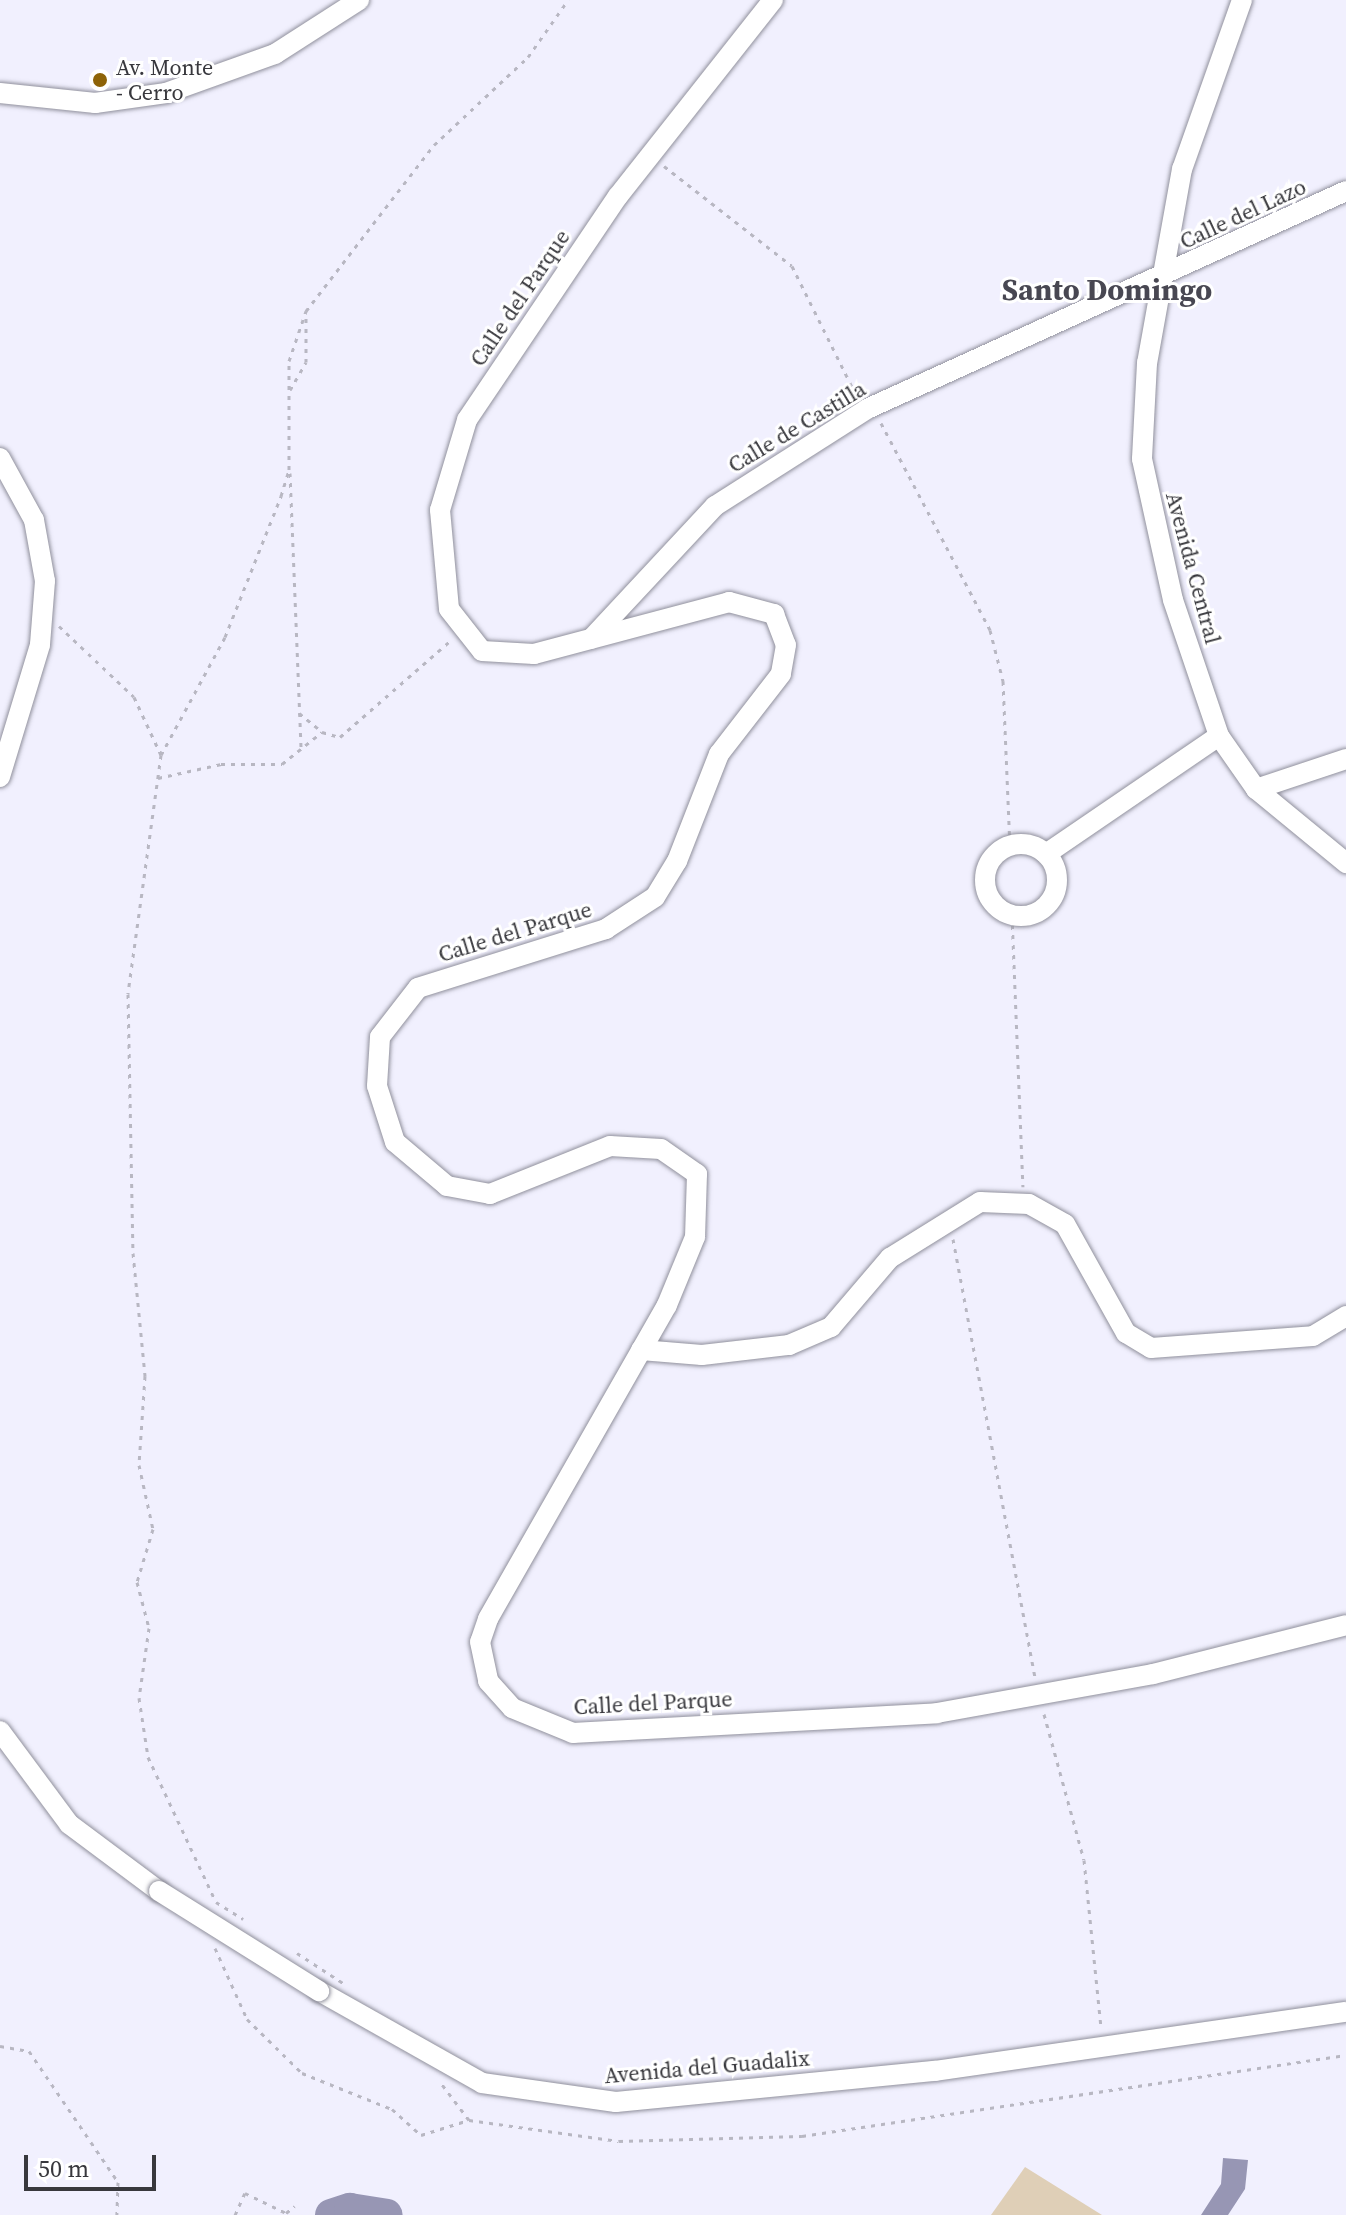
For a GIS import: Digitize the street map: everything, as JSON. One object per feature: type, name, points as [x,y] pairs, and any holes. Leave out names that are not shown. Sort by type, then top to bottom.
[{"type":"street","points":[[0,93],[95,103],[166,93],[275,54],[359,0]]},
{"type":"street","name":"Calle del Parque","points":[[773,0],[650,154],[453,451],[440,542],[449,609],[460,632],[482,651],[513,656],[744,602],[779,620],[786,659],[719,754],[677,861],[655,897],[606,929],[418,988],[386,1021],[376,1068],[395,1142],[447,1186],[490,1194],[610,1146],[661,1149],[692,1167],[700,1193],[695,1237],[641,1350],[497,1597],[480,1642],[495,1694],[554,1731],[609,1734],[937,1713],[1039,1696],[1346,1625]]},
{"type":"street","name":"Avenida Central","points":[[1242,0],[1182,169],[1160,279],[1142,459],[1173,600],[1219,736],[1256,789],[1346,863]]},
{"type":"street","name":"Calle del Lazo","points":[[1160,279],[1346,191]]},
{"type":"street","name":"Calle de Castilla","points":[[591,639],[715,506],[868,409],[1160,279]]},
{"type":"street","points":[[0,458],[43,546],[44,615],[0,777]]},
{"type":"street","points":[[1046,854],[1056,887],[1049,903],[1035,913],[1012,915],[989,899],[984,882],[988,865],[1010,846],[1046,854],[1219,736]]},
{"type":"street","points":[[1256,789],[1346,759]]},
{"type":"street","points":[[641,1350],[702,1355],[789,1345],[831,1327],[890,1258],[980,1202],[1023,1203],[1065,1224],[1126,1333],[1151,1348],[1313,1336],[1346,1316]]},
{"type":"street","name":"Avenida del Guadalix","points":[[0,1731],[69,1824],[159,1891],[417,2051],[482,2083],[616,2102],[1103,2048],[1346,2012]]},
{"type":"path","points":[[301,752],[288,394],[289,361],[306,311],[434,145],[528,57],[568,0]]},
{"type":"path","points":[[650,154],[792,266],[990,630],[1003,681],[1010,846]]},
{"type":"path","points":[[288,394],[306,362],[306,311]]},
{"type":"path","points":[[216,1902],[148,1757],[139,1698],[149,1628],[137,1582],[153,1529],[139,1465],[145,1376],[133,1253],[128,994],[161,755],[225,637],[289,470]]},
{"type":"path","points":[[44,615],[134,697],[161,755]]},
{"type":"path","points":[[299,713],[322,732],[340,737],[365,721],[460,632]]},
{"type":"path","points":[[158,778],[221,764],[282,764],[301,752],[322,732]]},
{"type":"path","points":[[1012,915],[1023,1203]]},
{"type":"path","points":[[950,1221],[1039,1696],[1084,1860],[1103,2048]]},
{"type":"path","points":[[0,2046],[29,2051],[118,2182],[117,2215]]},
{"type":"path","points":[[417,2051],[469,2120]]},
{"type":"path","points":[[346,2086],[392,2109],[421,2135],[469,2120],[619,2141],[802,2136],[1346,2055]]},
{"type":"path","points":[[235,2215],[245,2193],[286,2213],[295,2206]]},
{"type":"shaded area","points":[[1025,2167],[1102,2215],[991,2215]]},
{"type":"water","points":[[1223,2158],[1248,2160],[1245,2189],[1228,2215],[1201,2215],[1221,2184]]},
{"type":"waterway","points":[[331,2215],[350,2209],[387,2215]]},
{"type":"place","name":"Av. Monte - Cerro","points":[[100,80]]},
{"type":"district","name":"Santo Domingo","points":[[1107,290]]}]
